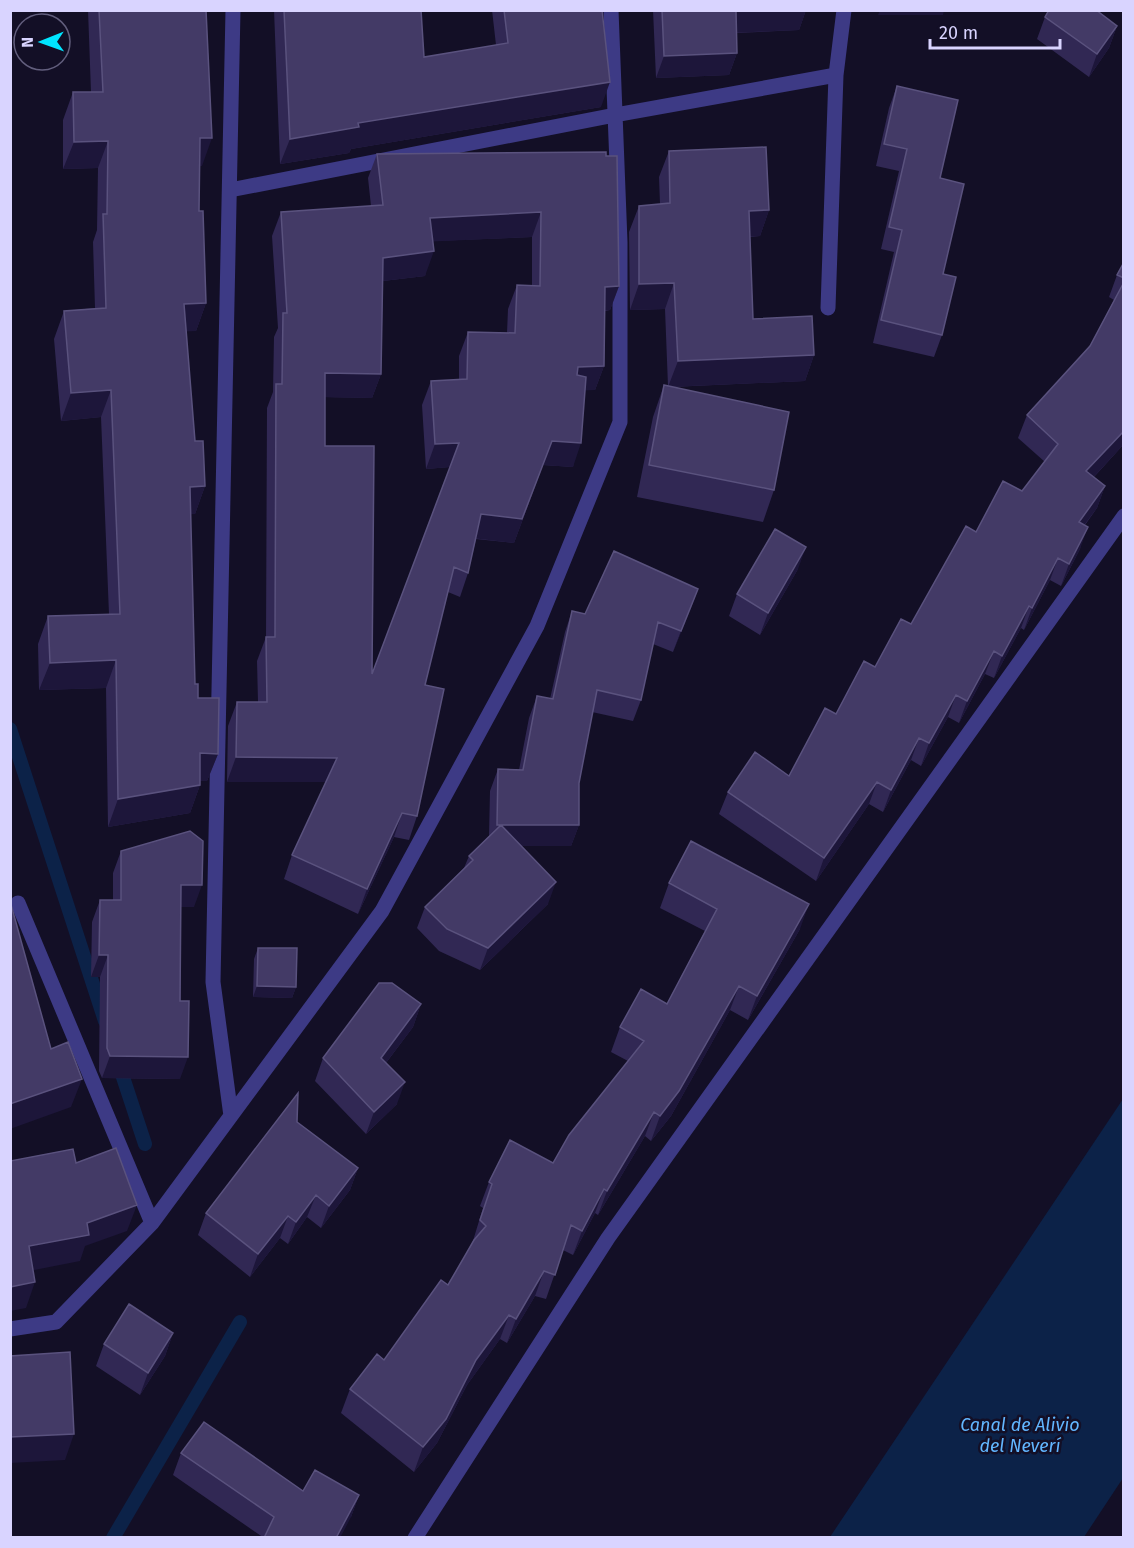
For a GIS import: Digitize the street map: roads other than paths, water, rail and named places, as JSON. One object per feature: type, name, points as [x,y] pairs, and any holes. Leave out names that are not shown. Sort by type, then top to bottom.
[{"type":"street","points":[[231,1116],[213,982],[233,10]]},
{"type":"street","points":[[10,1329],[56,1322],[152,1223],[382,911],[537,626],[620,422],[620,242],[611,10]]},
{"type":"street","points":[[828,308],[836,75],[844,10]]},
{"type":"street","points":[[230,190],[615,115],[836,75]]},
{"type":"street","points":[[415,1538],[608,1238],[1124,516]]},
{"type":"street","points":[[18,903],[152,1223]]},
{"type":"water","name":"Canal de Alivio del Neverí","points":[[1123,1099],[1123,1478],[1084,1537],[830,1537]]},
{"type":"waterway","points":[[10,729],[105,1021]]},
{"type":"waterway","points":[[118,1062],[145,1144]]},
{"type":"waterway","points":[[113,1538],[240,1322]]}]
